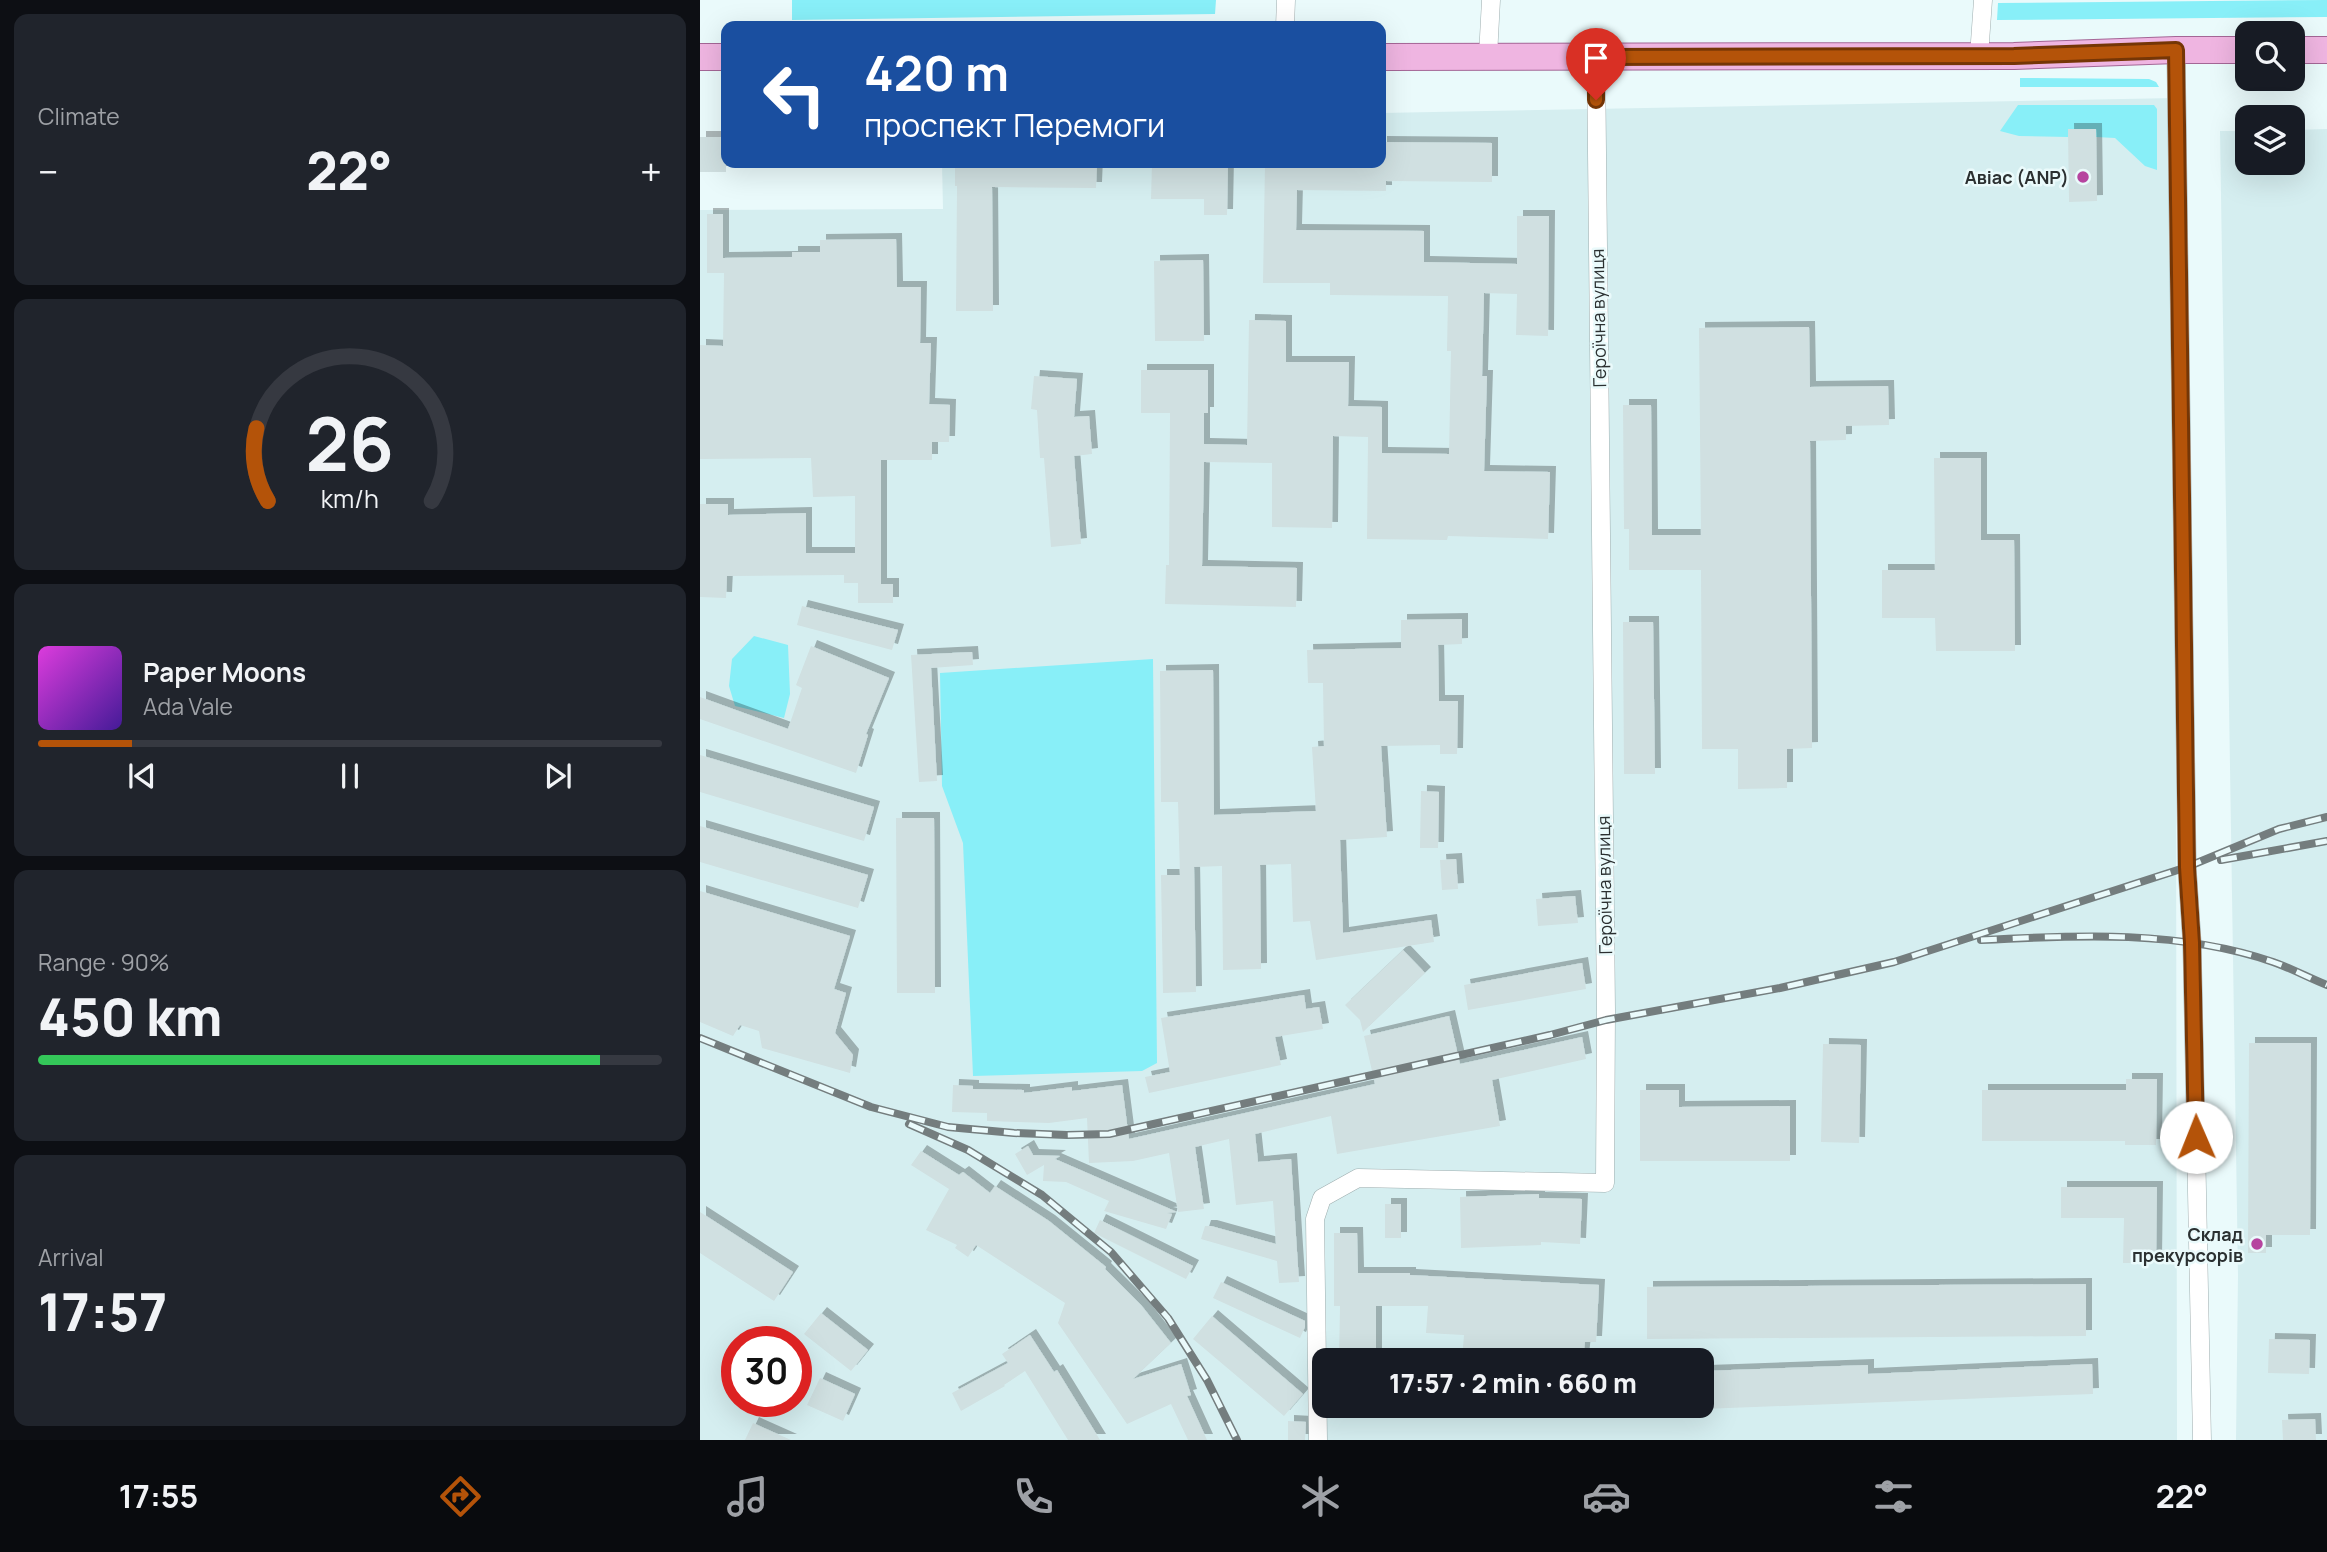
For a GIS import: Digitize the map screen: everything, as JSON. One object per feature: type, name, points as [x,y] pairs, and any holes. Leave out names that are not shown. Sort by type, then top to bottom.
[{"type":"main road","points":[[1386,57],[1979,56],[2235,50]]},
{"type":"main road","points":[[2305,50],[2327,50]]},
{"type":"main road","points":[[700,57],[721,57]]},
{"type":"street","points":[[1285,21],[1286,0]]},
{"type":"street","points":[[1488,56],[1491,0]]},
{"type":"street","points":[[1979,56],[1983,0]]},
{"type":"street","points":[[2176,50],[2187,867],[2192,943],[2202,1440]]},
{"type":"street","name":"Героїчна вулиця","points":[[1318,1440],[1315,1219],[1322,1198],[1358,1178],[1605,1183],[1606,997],[1596,57]]},
{"type":"shaded area","points":[[792,0],[1216,0],[1215,14],[792,20]]},
{"type":"shaded area","points":[[2327,0],[2327,17],[1997,20],[1998,3]]},
{"type":"shaded area","points":[[2020,78],[2149,79],[2159,87],[2020,87]]},
{"type":"shaded area","points":[[2175,98],[2177,1440],[700,1440],[700,210],[943,209],[942,168],[1386,168],[1386,113]]},
{"type":"shaded area","points":[[2018,105],[2154,105],[2157,109],[2157,170],[2145,166],[2115,138],[2096,137],[2096,129],[2068,129],[2068,137],[2019,136],[2000,131]]},
{"type":"shaded area","points":[[2327,129],[2327,1440],[2236,1440],[2238,1275],[2220,131],[2235,131],[2235,175],[2305,175],[2305,130]]},
{"type":"shaded area","points":[[754,636],[788,645],[790,694],[784,718],[735,706],[729,686],[732,659]]},
{"type":"shaded area","points":[[1153,659],[1157,1063],[1142,1071],[973,1076],[963,843],[942,786],[940,673]]},
{"type":"building","name":"Авіас (ANP)","points":[[2068,129],[2096,129],[2097,201],[2069,202]]},
{"type":"building","points":[[700,137],[721,137],[721,168],[726,168],[726,172],[700,172]]},
{"type":"building","points":[[1386,142],[1492,143],[1492,182],[1386,181],[1386,191],[1297,190],[1296,230],[1424,231],[1424,262],[1517,264],[1517,216],[1549,216],[1548,336],[1516,335],[1517,294],[1484,293],[1482,376],[1487,376],[1484,471],[1550,472],[1548,539],[1448,536],[1447,540],[1367,539],[1368,437],[1333,436],[1332,528],[1272,527],[1272,463],[1204,462],[1202,566],[1297,568],[1296,607],[1165,604],[1166,565],[1169,565],[1170,413],[1141,413],[1141,370],[1208,370],[1208,413],[1204,413],[1204,444],[1247,445],[1249,320],[1286,321],[1286,362],[1349,362],[1348,406],[1382,407],[1382,453],[1449,454],[1451,351],[1447,351],[1448,296],[1330,295],[1330,283],[1263,283],[1265,168],[1386,168]]},
{"type":"building","points":[[955,168],[1097,168],[1096,188],[992,187],[993,311],[956,311]]},
{"type":"building","points":[[1152,168],[1228,168],[1227,215],[1204,215],[1204,199],[1151,199]]},
{"type":"building","points":[[707,214],[723,214],[723,258],[792,257],[792,252],[820,252],[820,240],[896,239],[897,287],[921,287],[920,343],[931,343],[929,404],[950,405],[949,442],[932,442],[932,460],[881,460],[881,584],[893,584],[893,603],[858,603],[858,583],[844,583],[844,575],[727,576],[726,598],[700,597],[700,504],[728,504],[728,515],[806,513],[806,553],[855,553],[855,496],[813,497],[811,458],[700,459],[700,345],[723,346],[724,273],[707,273]]},
{"type":"building","points":[[1203,260],[1204,341],[1155,341],[1154,261]]},
{"type":"building","points":[[1809,327],[1810,387],[1888,386],[1889,425],[1846,426],[1846,440],[1810,441],[1812,748],[1787,749],[1787,788],[1738,789],[1738,749],[1702,749],[1701,570],[1629,570],[1629,529],[1624,529],[1623,405],[1651,405],[1652,535],[1701,535],[1699,328]]},
{"type":"building","points":[[1034,376],[1077,379],[1074,417],[1089,416],[1092,454],[1074,456],[1081,544],[1051,547],[1044,458],[1040,458],[1037,410],[1031,409]]},
{"type":"building","points":[[1934,458],[1981,458],[1981,540],[2014,540],[2015,651],[1936,651],[1935,618],[1882,618],[1882,570],[1935,570]]},
{"type":"building","points":[[802,606],[898,630],[892,650],[797,625]]},
{"type":"building","points":[[1462,619],[1462,644],[1438,645],[1439,701],[1458,701],[1457,754],[1440,754],[1440,745],[1381,746],[1387,837],[1340,840],[1343,933],[1431,920],[1434,942],[1316,960],[1310,921],[1293,922],[1291,864],[1260,865],[1261,969],[1223,970],[1222,866],[1194,867],[1196,992],[1163,993],[1161,875],[1180,875],[1178,802],[1161,802],[1160,671],[1213,670],[1214,815],[1316,811],[1312,747],[1324,746],[1323,683],[1308,683],[1307,650],[1401,648],[1401,620]]},
{"type":"building","points":[[1623,622],[1653,622],[1655,774],[1624,774]]},
{"type":"building","points":[[811,646],[889,678],[866,734],[868,735],[856,773],[700,719],[700,697],[788,729],[802,688],[796,685]]},
{"type":"building","points":[[972,652],[973,665],[931,668],[937,781],[919,782],[911,655]]},
{"type":"building","points":[[700,755],[874,807],[864,841],[700,792]]},
{"type":"building","points":[[1421,791],[1439,792],[1438,848],[1420,848]]},
{"type":"building","points":[[896,818],[934,818],[935,993],[897,993]]},
{"type":"building","points":[[700,826],[868,875],[858,908],[700,862]]},
{"type":"building","points":[[1456,859],[1458,889],[1442,890],[1440,860]]},
{"type":"building","points":[[700,891],[850,936],[834,989],[846,993],[835,1033],[853,1055],[850,1073],[762,1048],[759,1031],[740,1025],[733,1036],[700,1022]]},
{"type":"building","points":[[1575,896],[1578,923],[1538,926],[1536,899]]},
{"type":"building","points":[[1403,950],[1425,973],[1363,1032],[1360,1020],[1345,1005]]},
{"type":"building","points":[[1582,963],[1586,989],[1468,1010],[1464,985]]},
{"type":"building","points":[[1304,995],[1306,1009],[1319,1007],[1323,1029],[1275,1037],[1281,1065],[1149,1093],[1145,1077],[1170,1072],[1161,1018]]},
{"type":"building","points":[[1449,1016],[1460,1064],[1582,1037],[1586,1059],[1492,1080],[1500,1126],[1337,1154],[1331,1116],[1255,1134],[1258,1162],[1291,1159],[1299,1282],[1279,1283],[1277,1261],[1201,1239],[1205,1226],[1211,1226],[1276,1244],[1273,1201],[1236,1205],[1229,1139],[1195,1147],[1204,1209],[1178,1212],[1169,1153],[1133,1161],[1089,1163],[1087,1118],[1049,1123],[987,1121],[987,1113],[952,1112],[953,1085],[973,1086],[973,1089],[1024,1090],[1024,1093],[1122,1085],[1129,1139],[1375,1084],[1364,1036]]},
{"type":"building","points":[[2249,1043],[2311,1043],[2310,1235],[2266,1235],[2266,1253],[2248,1253]]},
{"type":"building","points":[[1823,1044],[1861,1045],[1859,1143],[1821,1142]]},
{"type":"building","points":[[2126,1079],[2157,1079],[2156,1145],[2125,1145],[2125,1141],[1982,1141],[1982,1090],[2126,1090]]},
{"type":"building","points":[[1640,1090],[1679,1090],[1679,1107],[1790,1106],[1790,1161],[1640,1161]]},
{"type":"building","points":[[1028,1146],[1033,1155],[1060,1156],[1055,1159],[1177,1212],[1167,1213],[1172,1214],[1166,1229],[1104,1211],[1109,1201],[1066,1182],[1043,1181],[1044,1165],[1027,1175],[1015,1154]]},
{"type":"building","points":[[921,1151],[959,1175],[963,1172],[990,1193],[995,1186],[1049,1221],[1106,1267],[1171,1343],[1133,1379],[1181,1364],[1191,1395],[1187,1396],[1207,1440],[1188,1440],[1171,1404],[1127,1424],[1058,1323],[1065,1303],[976,1245],[968,1257],[955,1248],[957,1245],[926,1230],[949,1189],[911,1165]]},
{"type":"building","points":[[2061,1187],[2157,1187],[2156,1263],[2123,1263],[2124,1218],[2061,1218]]},
{"type":"building","points":[[1539,1194],[1539,1198],[1582,1199],[1580,1244],[1541,1242],[1541,1245],[1461,1248],[1460,1197]]},
{"type":"building","points":[[1385,1204],[1401,1204],[1401,1238],[1385,1238]]},
{"type":"building","points":[[700,1212],[793,1272],[774,1301],[700,1253]]},
{"type":"building","points":[[1100,1220],[1193,1266],[1186,1279],[1094,1233]]},
{"type":"building","points":[[1334,1233],[1357,1233],[1358,1273],[1410,1273],[1599,1285],[1596,1342],[1585,1342],[1584,1348],[1463,1348],[1464,1335],[1426,1333],[1428,1306],[1376,1306],[1376,1348],[1339,1348],[1340,1306],[1334,1306]]},
{"type":"building","points":[[1221,1282],[1305,1321],[1300,1338],[1213,1298]]},
{"type":"building","points":[[2086,1284],[2086,1336],[1647,1339],[1647,1287]]},
{"type":"building","points":[[821,1313],[868,1350],[851,1371],[812,1340],[810,1326]]},
{"type":"building","points":[[1212,1316],[1303,1394],[1284,1416],[1193,1339]]},
{"type":"building","points":[[1030,1335],[1054,1372],[1057,1370],[1100,1440],[1068,1440],[1025,1371],[1005,1386],[961,1411],[952,1393],[1008,1363],[1002,1354]]},
{"type":"building","points":[[2269,1339],[2310,1340],[2309,1374],[2268,1373]]},
{"type":"building","points":[[2092,1364],[2093,1394],[1714,1409],[1714,1371],[1868,1365],[1868,1374]]},
{"type":"building","points":[[820,1378],[855,1394],[843,1421],[812,1407],[812,1395]]},
{"type":"building","points":[[2315,1419],[2316,1440],[2283,1440],[2282,1420]]},
{"type":"building","points":[[1288,1421],[1306,1422],[1305,1440],[1288,1440]]},
{"type":"building","points":[[753,1423],[791,1440],[745,1440]]},
{"type":"railway","points":[[700,1038],[871,1107],[948,1127],[1014,1133],[1109,1134],[1550,1035],[1606,1020],[1780,988],[1894,962],[2187,867],[2279,829],[2327,817]]},
{"type":"railway","points":[[2221,860],[2327,841]]},
{"type":"railway","points":[[1981,940],[2091,936],[2202,944],[2273,962],[2327,985]]},
{"type":"railway","points":[[909,1124],[968,1150],[1042,1195],[1111,1252],[1168,1318],[1207,1380],[1237,1440]]},
{"type":"place","name":"Авіас (ANP)","points":[[2083,177]]},
{"type":"place","name":"Склад прекурсорів","points":[[2257,1244]]},
{"type":"route","points":[[1596,100],[1596,57],[2014,56],[2176,50],[2187,867],[2192,943],[2196,1137]]}]
